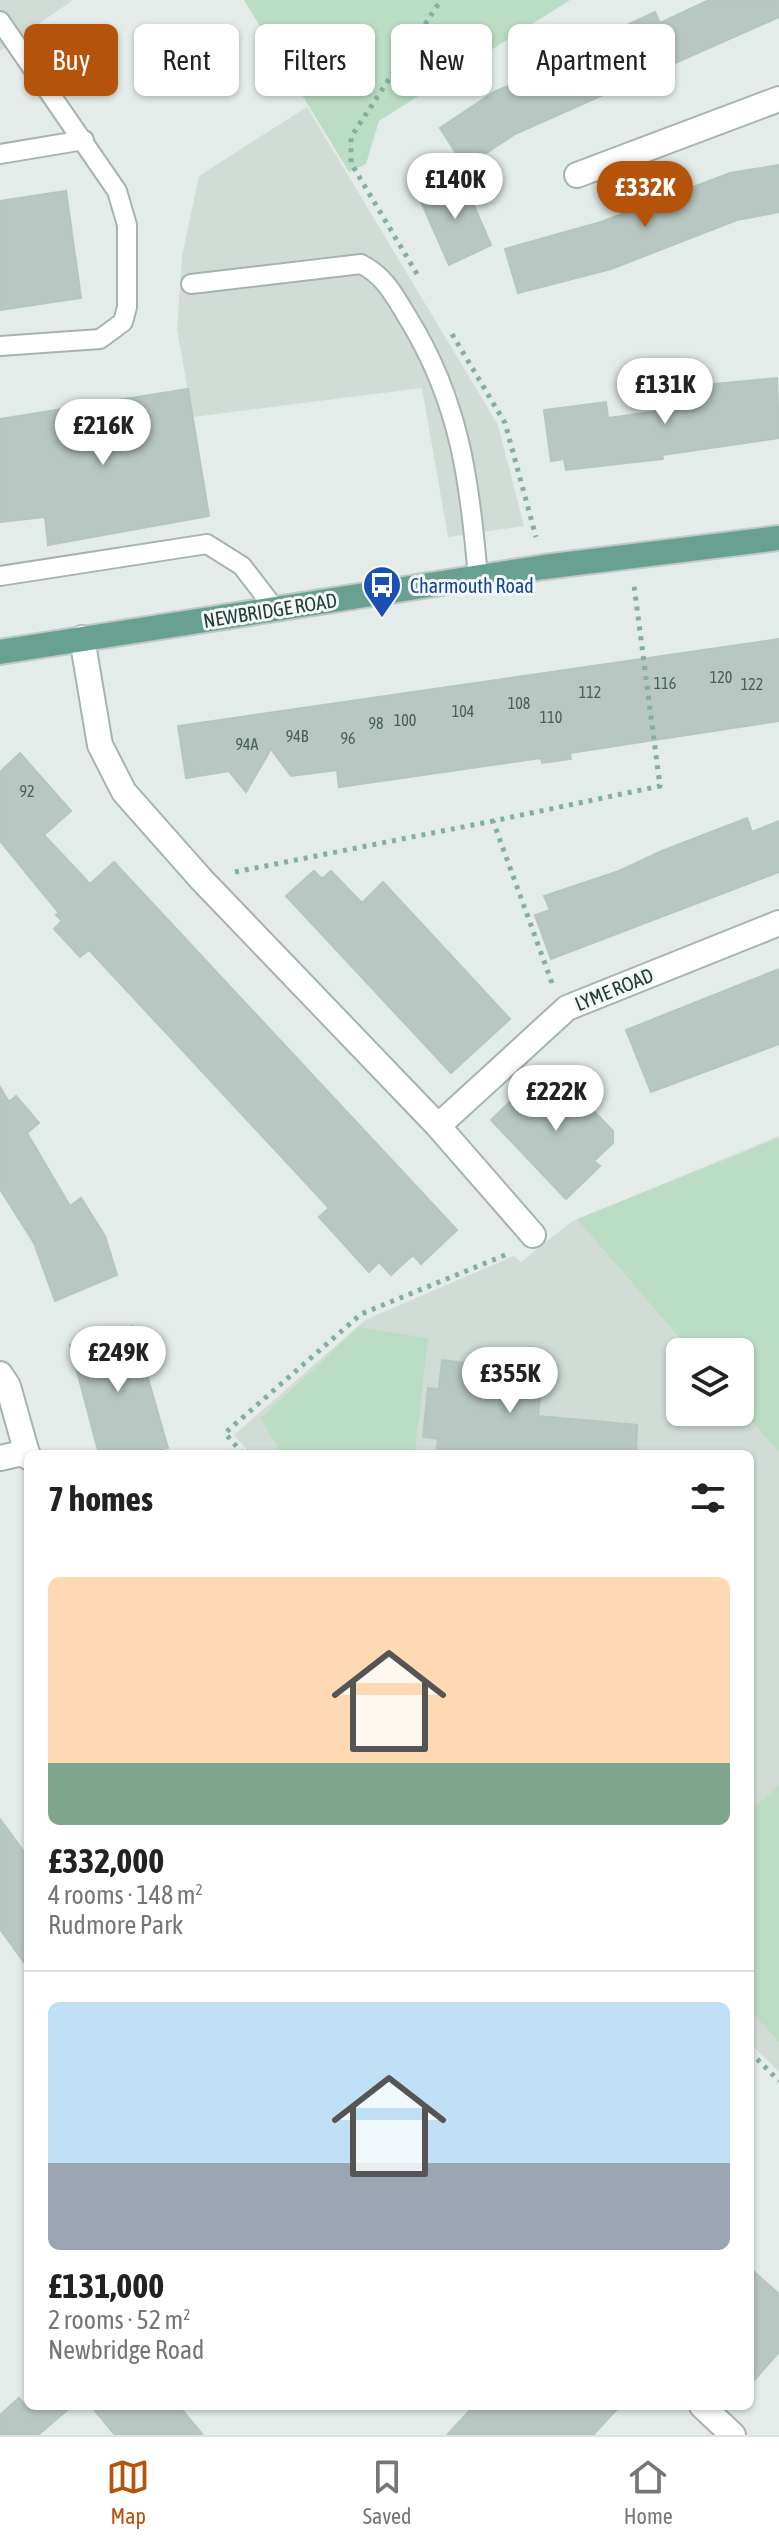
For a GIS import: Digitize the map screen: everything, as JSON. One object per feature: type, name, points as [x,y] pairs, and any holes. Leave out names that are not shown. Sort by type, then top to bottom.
[{"type":"main road","name":"NEWBRIDGE ROAD","points":[[0,652],[478,578],[779,538]]},
{"type":"street","points":[[577,175],[779,99]]},
{"type":"street","points":[[82,638],[100,745],[124,792],[201,879],[438,1126],[533,1235]]},
{"type":"street","name":"LYME ROAD","points":[[438,1126],[563,1011],[779,923]]},
{"type":"street","points":[[0,1374],[8,1386],[26,1450]]},
{"type":"street","points":[[0,1458],[24,1455]]},
{"type":"street","points":[[706,2410],[733,2435]]},
{"type":"lane","points":[[0,21],[117,191],[127,225],[127,307],[123,322],[100,339],[0,346]]},
{"type":"lane","points":[[0,154],[84,140]]},
{"type":"lane","points":[[191,284],[361,264],[381,274],[425,346],[451,403],[470,485],[478,578]]},
{"type":"lane","points":[[0,576],[207,544],[242,566],[275,609]]},
{"type":"path","points":[[424,286],[351,163],[351,137],[441,0]]},
{"type":"path","points":[[448,327],[505,423],[535,535]]},
{"type":"path","points":[[201,879],[660,786],[630,557]]},
{"type":"path","points":[[493,821],[563,1011]]},
{"type":"path","points":[[240,1450],[225,1433],[361,1314],[514,1252],[533,1235]]},
{"type":"path","points":[[754,2056],[779,2081]]},
{"type":"shaded area","points":[[0,0],[73,0],[39,24],[24,24],[24,34],[0,51]]},
{"type":"shaded area","points":[[307,107],[498,425],[524,526],[448,537],[422,388],[193,417],[177,330],[182,256],[199,176]]},
{"type":"shaded area","points":[[779,1136],[779,2072],[754,2047],[754,1450],[247,1450],[234,1435],[365,1320],[514,1256],[521,1262],[571,1222]]},
{"type":"green space","points":[[244,0],[570,0],[532,24],[508,24],[508,39],[492,49],[492,24],[391,24],[391,96],[418,96],[379,121],[366,164],[349,172],[303,96],[375,96],[375,24],[259,24]]},
{"type":"green space","points":[[779,1138],[779,1452],[754,1423],[754,1338],[680,1338],[577,1219]]},
{"type":"green space","points":[[359,1327],[428,1338],[415,1450],[279,1450],[261,1418]]},
{"type":"green space","points":[[779,1785],[779,2042],[754,2014],[754,1807]]},
{"type":"building","points":[[709,0],[779,0],[779,17],[675,63],[675,24],[629,24],[655,12],[660,23]]},
{"type":"building","points":[[508,86],[508,96],[601,96],[515,134],[465,167],[440,128]]},
{"type":"building","points":[[779,165],[779,212],[737,220],[611,269],[518,293],[505,249],[601,222],[730,173]]},
{"type":"building","points":[[462,178],[491,245],[449,265],[419,197]]},
{"type":"building","points":[[66,191],[81,298],[0,310],[0,201]]},
{"type":"building","points":[[777,378],[779,438],[662,455],[663,459],[566,470],[564,459],[551,461],[544,410],[606,402],[608,418],[675,409],[696,403],[694,386]]},
{"type":"building","points":[[188,389],[209,516],[48,545],[45,517],[0,522],[0,419]]},
{"type":"building","points":[[779,639],[779,721],[570,753],[571,759],[542,763],[541,758],[339,787],[337,770],[291,776],[271,749],[246,792],[229,771],[186,778],[178,726]]},
{"type":"building","points":[[20,753],[71,811],[44,835],[90,884],[114,862],[457,1230],[421,1264],[413,1255],[391,1275],[379,1262],[369,1272],[319,1217],[329,1208],[89,950],[80,957],[54,929],[62,921],[56,915],[59,913],[0,841],[0,772]]},
{"type":"building","points":[[747,818],[752,832],[779,821],[779,872],[551,959],[535,915],[550,910],[544,896],[619,871]]},
{"type":"building","points":[[314,871],[322,879],[331,871],[362,903],[383,882],[510,1019],[451,1073],[286,896]]},
{"type":"building","points":[[779,969],[779,1044],[651,1092],[626,1030]]},
{"type":"building","points":[[554,1070],[613,1131],[613,1143],[594,1161],[600,1166],[566,1199],[491,1120],[524,1088],[530,1094]]},
{"type":"building","points":[[0,1087],[9,1102],[16,1096],[39,1123],[27,1133],[70,1206],[81,1198],[105,1236],[117,1275],[55,1301],[34,1243],[0,1189]]},
{"type":"building","points":[[133,1326],[168,1448],[98,1450],[70,1345]]},
{"type":"building","points":[[493,1357],[544,1363],[538,1416],[637,1425],[636,1450],[437,1450],[438,1439],[423,1437],[428,1388],[439,1389],[442,1360],[492,1366]]},
{"type":"building","points":[[0,1819],[24,1852],[24,1962],[0,1929]]},
{"type":"building","points":[[754,2272],[779,2294],[779,2352],[754,2380]]},
{"type":"building","points":[[19,2398],[24,2404],[24,2410],[67,2410],[38,2435],[0,2435],[0,2415]]},
{"type":"building","points":[[94,2410],[182,2410],[203,2435],[115,2435]]},
{"type":"building","points":[[470,2410],[616,2410],[593,2435],[447,2435]]},
{"type":"place","name":"Charmouth Road","points":[[382,619]]}]
